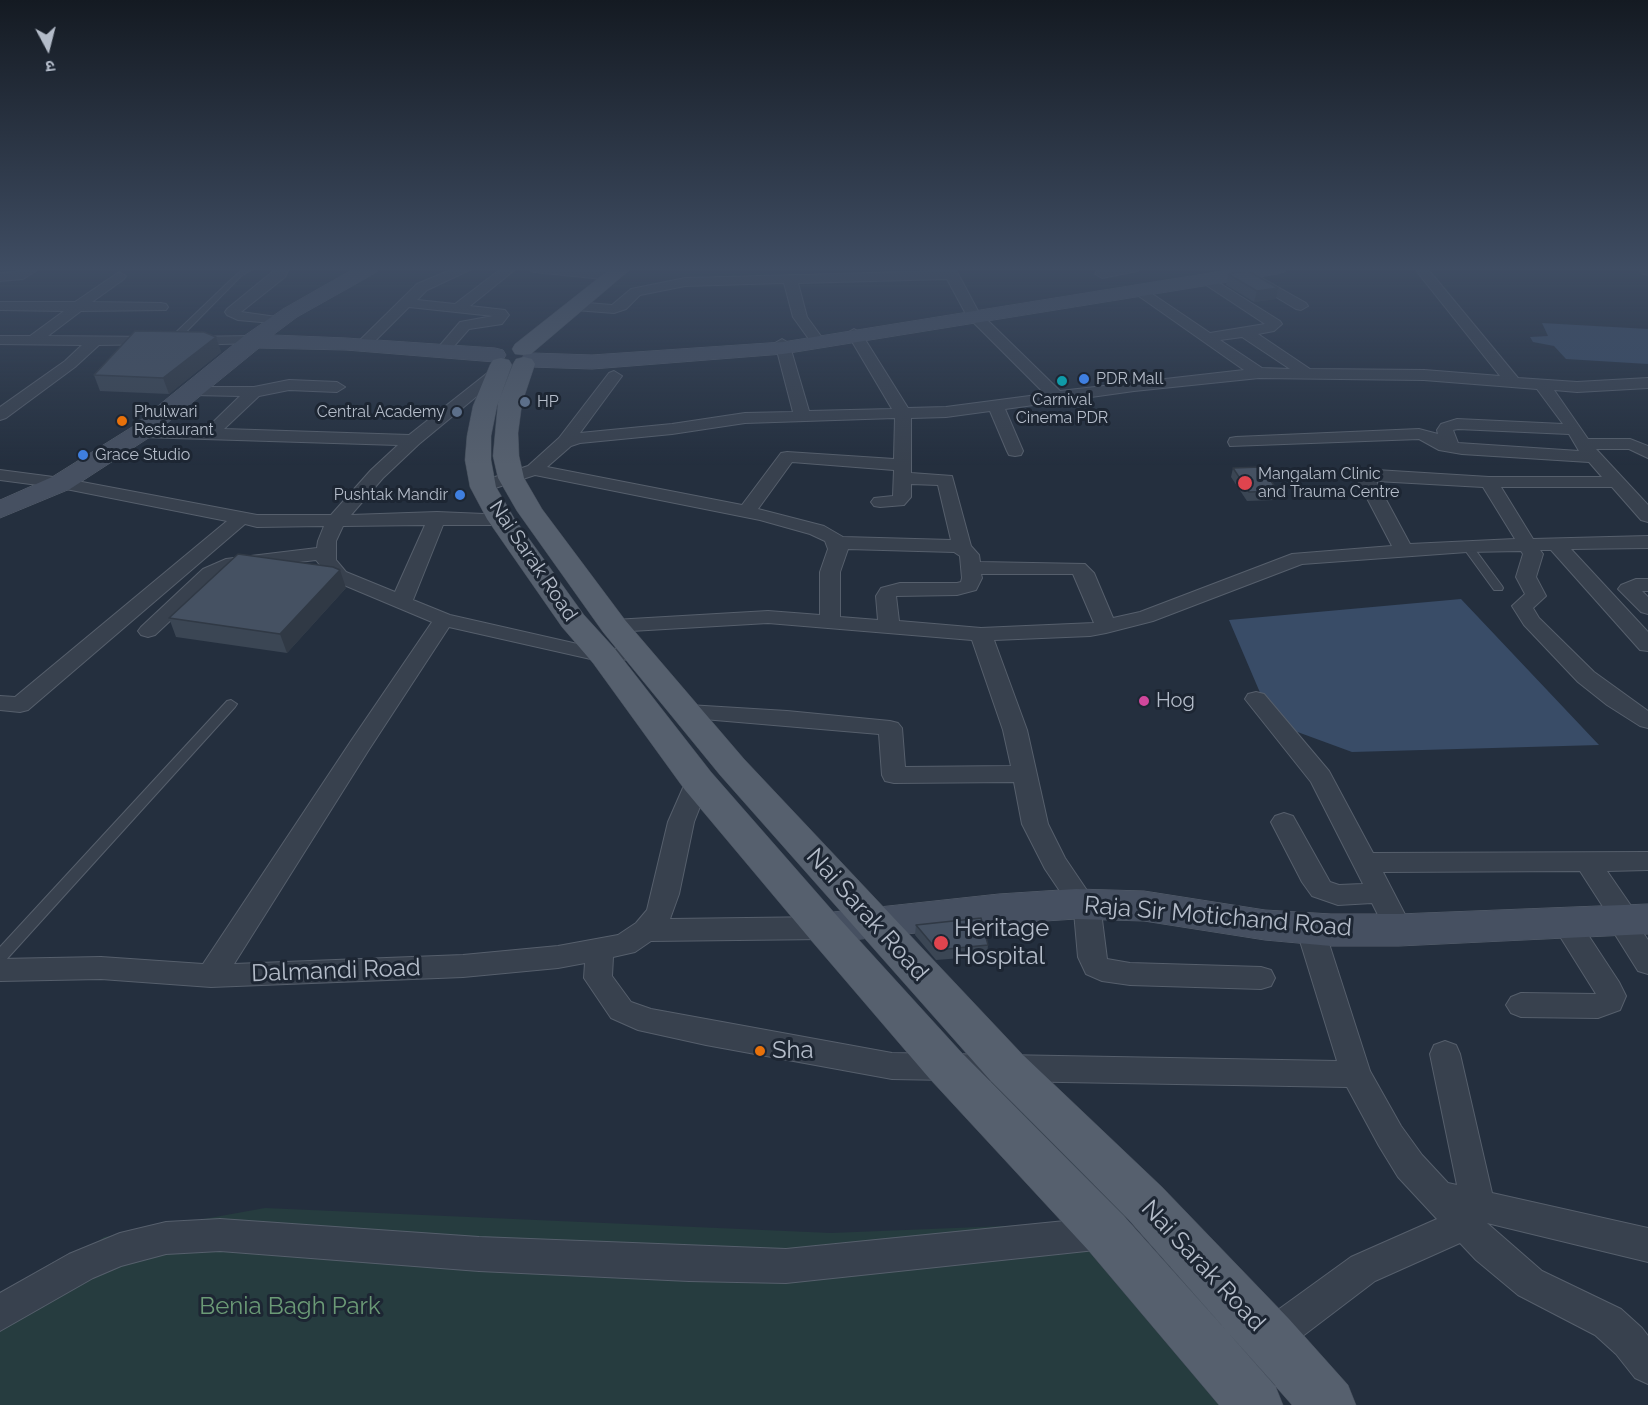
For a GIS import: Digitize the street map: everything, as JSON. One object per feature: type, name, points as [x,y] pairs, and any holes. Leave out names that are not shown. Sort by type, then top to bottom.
[{"type":"main road","points":[[514,362],[545,334]]},
{"type":"main road","name":"Nai Sarak Road","points":[[514,362],[485,406],[479,436],[478,460],[509,478],[698,781],[945,1065],[1106,1233],[1255,1405]]},
{"type":"main road","name":"Nai Sarak Road","points":[[509,478],[501,519],[573,621],[609,641],[639,652],[732,767],[1006,1066],[1145,1203],[1270,1338],[1328,1405]]},
{"type":"street","points":[[32,340],[41,334]]},
{"type":"street","points":[[0,510],[61,483],[141,432],[262,334]]},
{"type":"street","points":[[363,345],[375,334]]},
{"type":"street","points":[[453,351],[461,334]]},
{"type":"street","points":[[812,334],[816,339]]},
{"type":"street","points":[[0,340],[253,340],[453,351],[514,362],[592,362],[783,346],[863,334]]},
{"type":"street","points":[[992,334],[1057,397]]},
{"type":"street","points":[[1201,334],[1259,373]]},
{"type":"street","points":[[1207,338],[1235,334]]},
{"type":"street","points":[[1247,334],[1306,373]]},
{"type":"street","points":[[1473,334],[1513,382]]},
{"type":"street","points":[[855,335],[816,339],[783,346],[599,358],[559,356],[514,362],[413,440],[377,474],[336,522],[327,541],[326,561],[339,576],[444,620],[609,641],[768,617],[981,634],[1056,632],[1106,627],[1146,617],[1299,558],[1467,546],[1648,542]]},
{"type":"street","points":[[855,335],[903,414],[902,496],[898,501],[880,502]]},
{"type":"street","points":[[0,415],[70,364],[95,341]]},
{"type":"street","points":[[783,346],[802,416]]},
{"type":"street","points":[[509,478],[566,442],[596,435],[672,429],[723,420],[903,414],[996,406],[1185,380],[1259,373],[1424,375],[1543,386],[1607,387],[1648,383]]},
{"type":"street","points":[[566,442],[614,376]]},
{"type":"street","points":[[194,390],[254,392],[279,385],[337,387]]},
{"type":"street","points":[[1543,386],[1583,444],[1648,516]]},
{"type":"street","points":[[210,434],[254,392]]},
{"type":"street","points":[[996,406],[1015,451]]},
{"type":"street","points":[[1451,447],[1445,429],[1450,425],[1583,444]]},
{"type":"street","points":[[141,432],[413,440]]},
{"type":"street","points":[[1236,442],[1411,434],[1425,435],[1451,447],[1630,444],[1648,441]]},
{"type":"street","points":[[1630,444],[1648,453]]},
{"type":"street","points":[[746,512],[787,457],[903,471],[946,480],[962,548],[969,555],[972,582],[965,587],[900,589],[888,592],[886,596],[889,627]]},
{"type":"street","points":[[1404,550],[1367,481],[1368,478],[1376,475],[1489,482],[1615,482]]},
{"type":"street","points":[[0,476],[61,483],[258,522],[501,519]]},
{"type":"street","points":[[509,478],[746,512],[817,530],[832,537],[838,543],[962,548]]},
{"type":"street","points":[[1489,482],[1529,544],[1533,558],[1526,577],[1536,596],[1522,606],[1531,621],[1586,677],[1648,721]]},
{"type":"street","points":[[1629,497],[1648,496]]},
{"type":"street","points":[[0,704],[20,705],[241,518]]},
{"type":"street","points":[[401,603],[437,518]]},
{"type":"street","points":[[830,621],[830,579],[838,543]]},
{"type":"street","points":[[1556,544],[1648,645]]},
{"type":"street","points":[[148,631],[210,573],[226,565],[326,553]]},
{"type":"street","points":[[970,568],[1078,568],[1084,573],[1106,627]]},
{"type":"street","points":[[1648,585],[1636,585],[1628,589],[1648,608]]},
{"type":"street","points":[[211,975],[359,746],[444,620]]},
{"type":"street","points":[[981,634],[1007,703],[1035,824],[1042,842],[1085,904],[1092,957],[1096,966],[1102,970],[1130,974],[1261,978]]},
{"type":"street","points":[[1256,699],[1320,777],[1399,930]]},
{"type":"street","points":[[688,712],[787,718],[890,728],[894,775],[1025,774]]},
{"type":"street","points":[[698,781],[681,822],[653,923],[824,928]]},
{"type":"street","points":[[1284,822],[1315,882],[1321,889],[1338,895],[1381,893]]},
{"type":"street","points":[[1587,861],[1631,920],[1648,963]]},
{"type":"street","points":[[1366,863],[1648,861]]},
{"type":"street","name":"Raja Sir Motichand Road","points":[[824,928],[999,909],[1085,904],[1144,906],[1265,925],[1310,928],[1399,930],[1631,920]]},
{"type":"street","points":[[1521,1005],[1598,1006],[1610,1002],[1612,996],[1610,990],[1565,922]]},
{"type":"street","name":"Dalmandi Road","points":[[0,970],[101,968],[211,975],[462,966],[558,957],[625,944],[653,923]]},
{"type":"street","points":[[1310,928],[1356,1074],[1395,1144],[1410,1166],[1438,1196],[1472,1215],[1648,1245]]},
{"type":"street","points":[[600,949],[598,978],[608,995],[621,1010],[648,1021],[892,1066],[1006,1066],[1226,1074],[1356,1074]]},
{"type":"street","points":[[1445,1054],[1472,1215],[1488,1248],[1530,1283],[1608,1322],[1629,1341],[1648,1365]]},
{"type":"street","points":[[1270,1338],[1363,1269],[1472,1215]]},
{"type":"street","points":[[0,1313],[81,1266],[120,1251],[166,1238],[220,1235],[479,1254],[786,1266],[1106,1233]]},
{"type":"lane","points":[[172,341],[179,334]]},
{"type":"lane","points":[[1467,546],[1498,588]]},
{"type":"lane","points":[[0,957],[231,704]]},
{"type":"green space","name":"Benia Bagh Park","points":[[265,1208],[831,1233],[1128,1221],[1265,1405],[0,1405],[0,1311],[104,1237]]},
{"type":"water","points":[[1547,334],[1648,334],[1648,364],[1566,359],[1554,346],[1533,342],[1530,337],[1548,336]]},
{"type":"water","points":[[1461,599],[1599,745],[1352,752],[1273,723],[1229,620]]},
{"type":"building","points":[[133,334],[208,334],[216,337],[163,378],[94,375]]},
{"type":"building","points":[[1261,467],[1278,491],[1249,492],[1233,468]]},
{"type":"building","points":[[238,554],[333,567],[340,570],[280,634],[169,618]]},
{"type":"building","points":[[981,918],[988,945],[937,950],[916,925]]},
{"type":"place","name":"PDR Mall","points":[[1084,379]]},
{"type":"place","name":"Carnival Cinema PDR","points":[[1062,381]]},
{"type":"place","name":"HP","points":[[525,402]]},
{"type":"place","name":"Central Academy","points":[[457,412]]},
{"type":"place","name":"Phulwari Restaurant","points":[[122,421]]},
{"type":"place","name":"Grace Studio","points":[[83,455]]},
{"type":"place","name":"Mangalam Clinic and Trauma Centre","points":[[1245,483]]},
{"type":"place","name":"Pushtak Mandir","points":[[460,495]]},
{"type":"place","name":"Hog","points":[[1144,701]]},
{"type":"place","name":"Heritage Hospital","points":[[941,943]]},
{"type":"place","name":"Sha","points":[[760,1051]]}]
